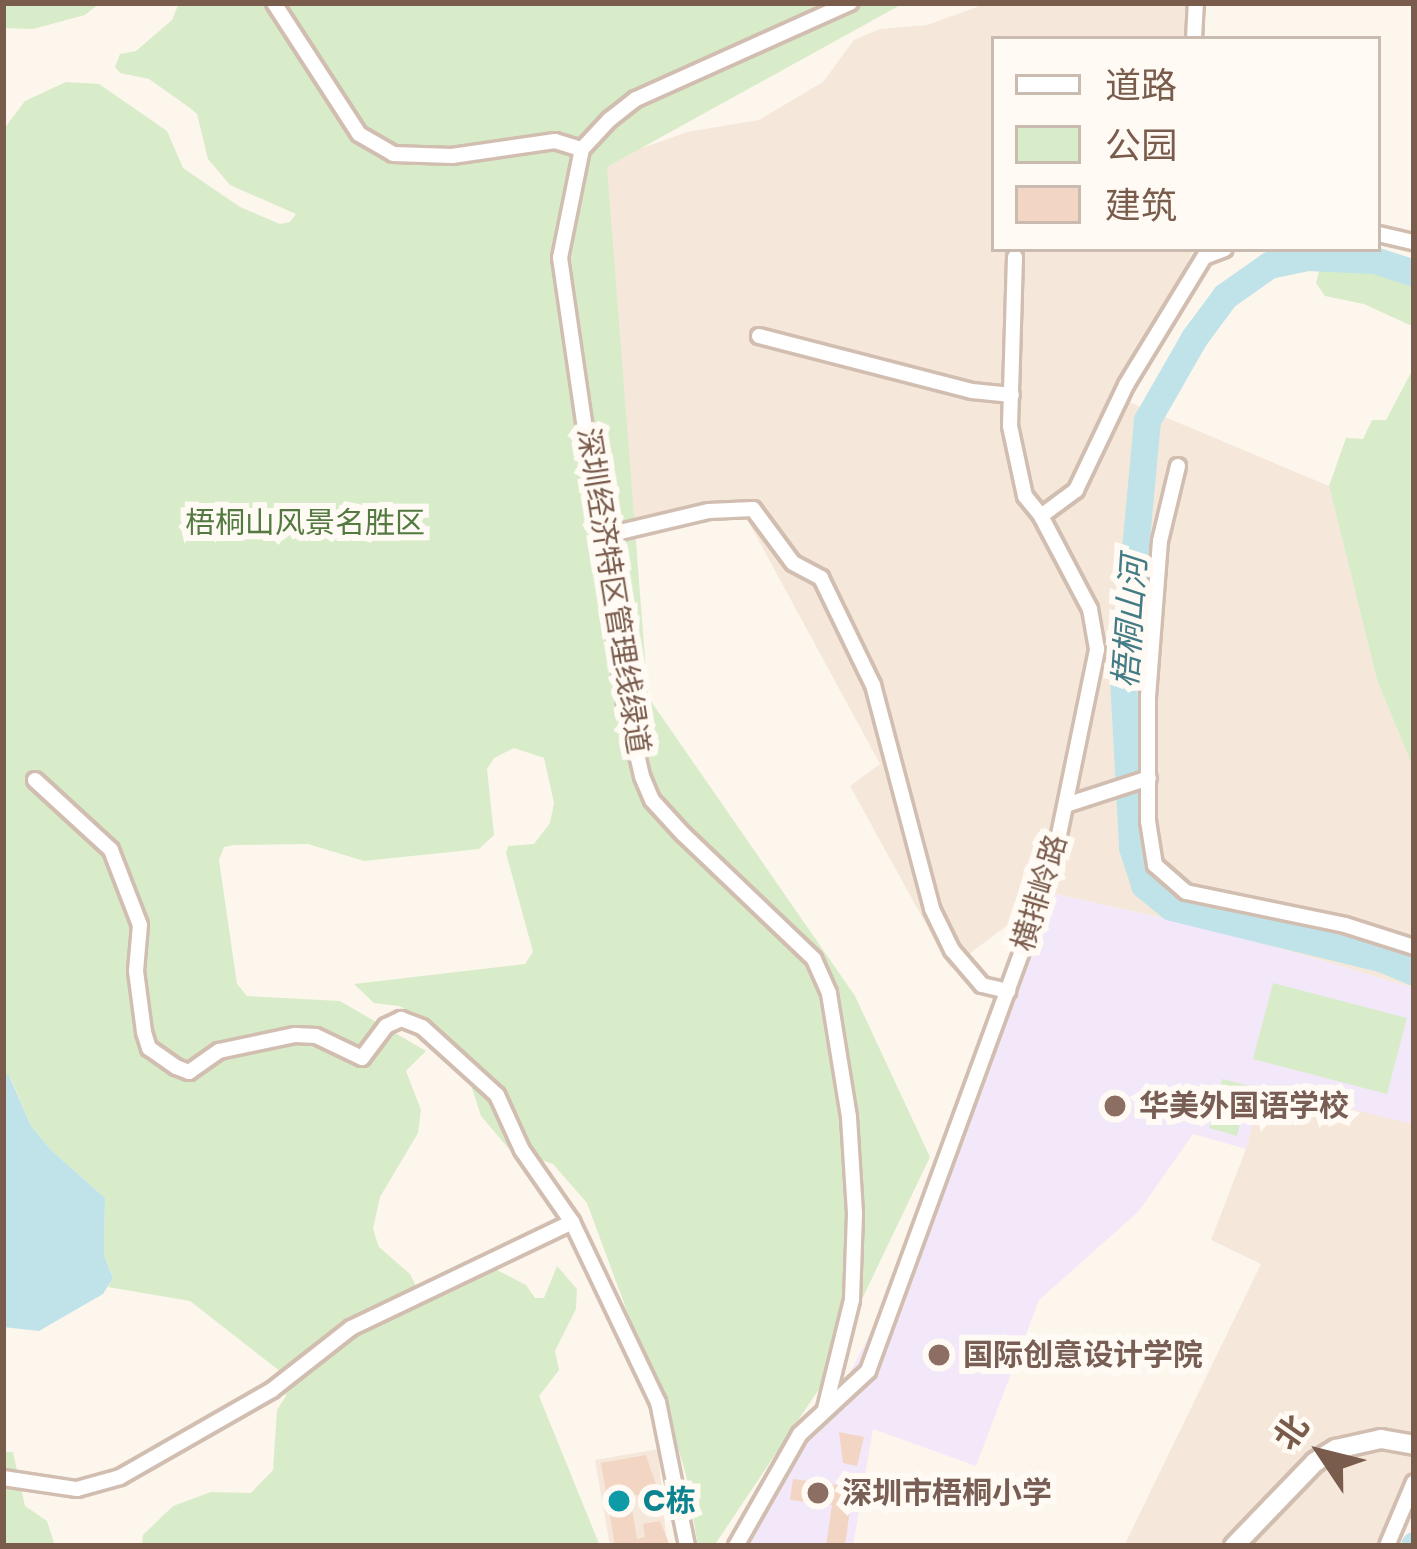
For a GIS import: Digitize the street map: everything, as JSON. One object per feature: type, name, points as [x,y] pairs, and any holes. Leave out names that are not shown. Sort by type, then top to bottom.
[{"type":"main road","points":[[1234,1546],[1315,1462],[1336,1449],[1381,1439],[1414,1445]]},
{"type":"street","points":[[274,3],[359,134],[393,154],[452,156],[555,141],[582,149],[636,99],[850,3]]},
{"type":"street","points":[[1194,36],[1196,3]]},
{"type":"street","name":"深圳经济特区管理线绿道","points":[[582,149],[560,258],[625,703],[652,800],[814,959],[829,993],[850,1117],[855,1213],[852,1300],[825,1409]]},
{"type":"street","points":[[1381,235],[1414,242]]},
{"type":"street","points":[[1041,516],[1076,490],[1126,385],[1203,253]]},
{"type":"street","name":"横排岭路","points":[[736,1546],[800,1434],[850,1393],[868,1370],[1052,869],[1066,805],[1097,649],[1096,627],[1041,516],[1025,496],[1015,465],[1015,257]]},
{"type":"street","points":[[759,336],[972,391],[1012,395]]},
{"type":"street","points":[[1178,466],[1160,541],[1148,696],[1150,850],[1174,885],[1345,925],[1414,947]]},
{"type":"street","points":[[603,536],[709,512],[753,509],[793,563],[821,578],[873,685],[932,909],[952,950],[982,985],[1008,991]]},
{"type":"street","points":[[1066,805],[1149,778]]},
{"type":"street","points":[[35,779],[111,850],[134,898],[140,925],[136,971],[149,1048],[189,1072],[219,1051],[295,1036],[316,1036],[362,1058],[386,1025],[401,1019],[422,1027],[497,1095],[522,1150],[572,1222],[658,1402],[687,1546]]},
{"type":"street","points":[[3,1478],[76,1489],[120,1477],[272,1390],[351,1328],[572,1222]]},
{"type":"street","points":[[1387,1546],[1414,1482]]},
{"type":"shaded area","points":[[988,3],[1193,3],[1193,36],[991,36],[991,252],[1193,252],[1122,399],[1329,486],[1377,680],[1414,770],[1414,988],[1229,933],[1051,893],[950,968],[850,786],[880,764],[741,508],[632,536],[597,164],[687,132],[759,120],[823,82],[854,40],[880,29],[927,25]]},
{"type":"shaded area","name":"华美外国语学校","points":[[1051,893],[1229,933],[1414,988],[1414,1124],[1262,1088],[1246,1149],[1193,1134],[1139,1211],[1039,1300],[976,1466],[873,1429],[853,1546],[746,1546],[803,1441],[831,1409],[944,1192]]},
{"type":"shaded area","points":[[1262,1087],[1414,1124],[1414,1480],[1386,1546],[1124,1546],[1261,1264],[1211,1240],[1246,1149]]},
{"type":"shaded area","name":"C栋","points":[[658,1449],[667,1546],[610,1546],[595,1460]]},
{"type":"green space","points":[[3,3],[100,3],[85,15],[33,29],[3,28]]},
{"type":"green space","name":"梧桐山风景名胜区","points":[[179,3],[904,3],[607,167],[648,697],[855,996],[930,1157],[819,1389],[714,1546],[698,1546],[686,1475],[660,1387],[647,1365],[587,1203],[553,1164],[509,1149],[481,1116],[461,1055],[430,1020],[399,1006],[374,1003],[354,984],[525,964],[533,952],[506,853],[508,846],[534,844],[550,823],[554,803],[544,758],[514,748],[494,758],[487,769],[494,835],[479,849],[364,861],[308,844],[234,845],[224,847],[219,860],[237,984],[247,996],[340,1001],[426,1051],[406,1071],[421,1110],[418,1133],[380,1197],[373,1229],[379,1247],[410,1274],[425,1304],[493,1268],[526,1285],[535,1298],[544,1298],[557,1266],[577,1289],[576,1309],[555,1351],[559,1370],[539,1396],[600,1546],[142,1546],[143,1535],[173,1506],[211,1492],[251,1493],[273,1470],[277,1410],[286,1396],[281,1372],[190,1301],[108,1287],[113,1277],[104,1255],[105,1198],[31,1126],[10,1076],[3,1074],[3,130],[25,101],[66,82],[99,84],[167,131],[183,168],[240,207],[280,224],[290,222],[296,214],[230,185],[208,159],[197,114],[149,79],[120,73],[115,67],[120,54],[136,51],[172,20]]},
{"type":"green space","points":[[1342,262],[1414,279],[1414,327],[1364,304],[1325,296],[1316,283],[1320,267]]},
{"type":"green space","points":[[1414,367],[1414,770],[1377,680],[1329,486],[1346,438],[1363,439],[1372,420],[1386,420]]},
{"type":"green space","points":[[1273,983],[1407,1018],[1387,1094],[1253,1059]]},
{"type":"green space","points":[[1222,1079],[1250,1086],[1237,1136],[1209,1128]]},
{"type":"green space","points":[[3,1452],[13,1452],[25,1506],[47,1521],[55,1546],[3,1546]]},
{"type":"water","points":[[3,1074],[9,1075],[31,1126],[105,1198],[104,1255],[113,1278],[103,1294],[39,1331],[3,1327]]},
{"type":"building","points":[[839,1432],[864,1437],[857,1466],[843,1463]]},
{"type":"building","name":"C栋","points":[[646,1455],[659,1494],[639,1503],[638,1495],[630,1496],[637,1539],[645,1537],[643,1524],[660,1521],[670,1546],[615,1546],[601,1463]]},
{"type":"building","points":[[793,1479],[853,1487],[845,1546],[826,1546],[832,1505],[790,1500]]},
{"type":"waterway","name":"梧桐山河","points":[[1414,273],[1374,260],[1307,257],[1269,265],[1225,296],[1194,338],[1147,420],[1123,679],[1132,847],[1144,885],[1171,907],[1381,958],[1414,972]]},
{"type":"place","name":"华美外国语学校","points":[[1115,1106]]},
{"type":"place","name":"国际创意设计学院","points":[[939,1355]]},
{"type":"place","name":"深圳市梧桐小学","points":[[818,1493]]},
{"type":"place","name":"C栋","points":[[619,1501]]}]
